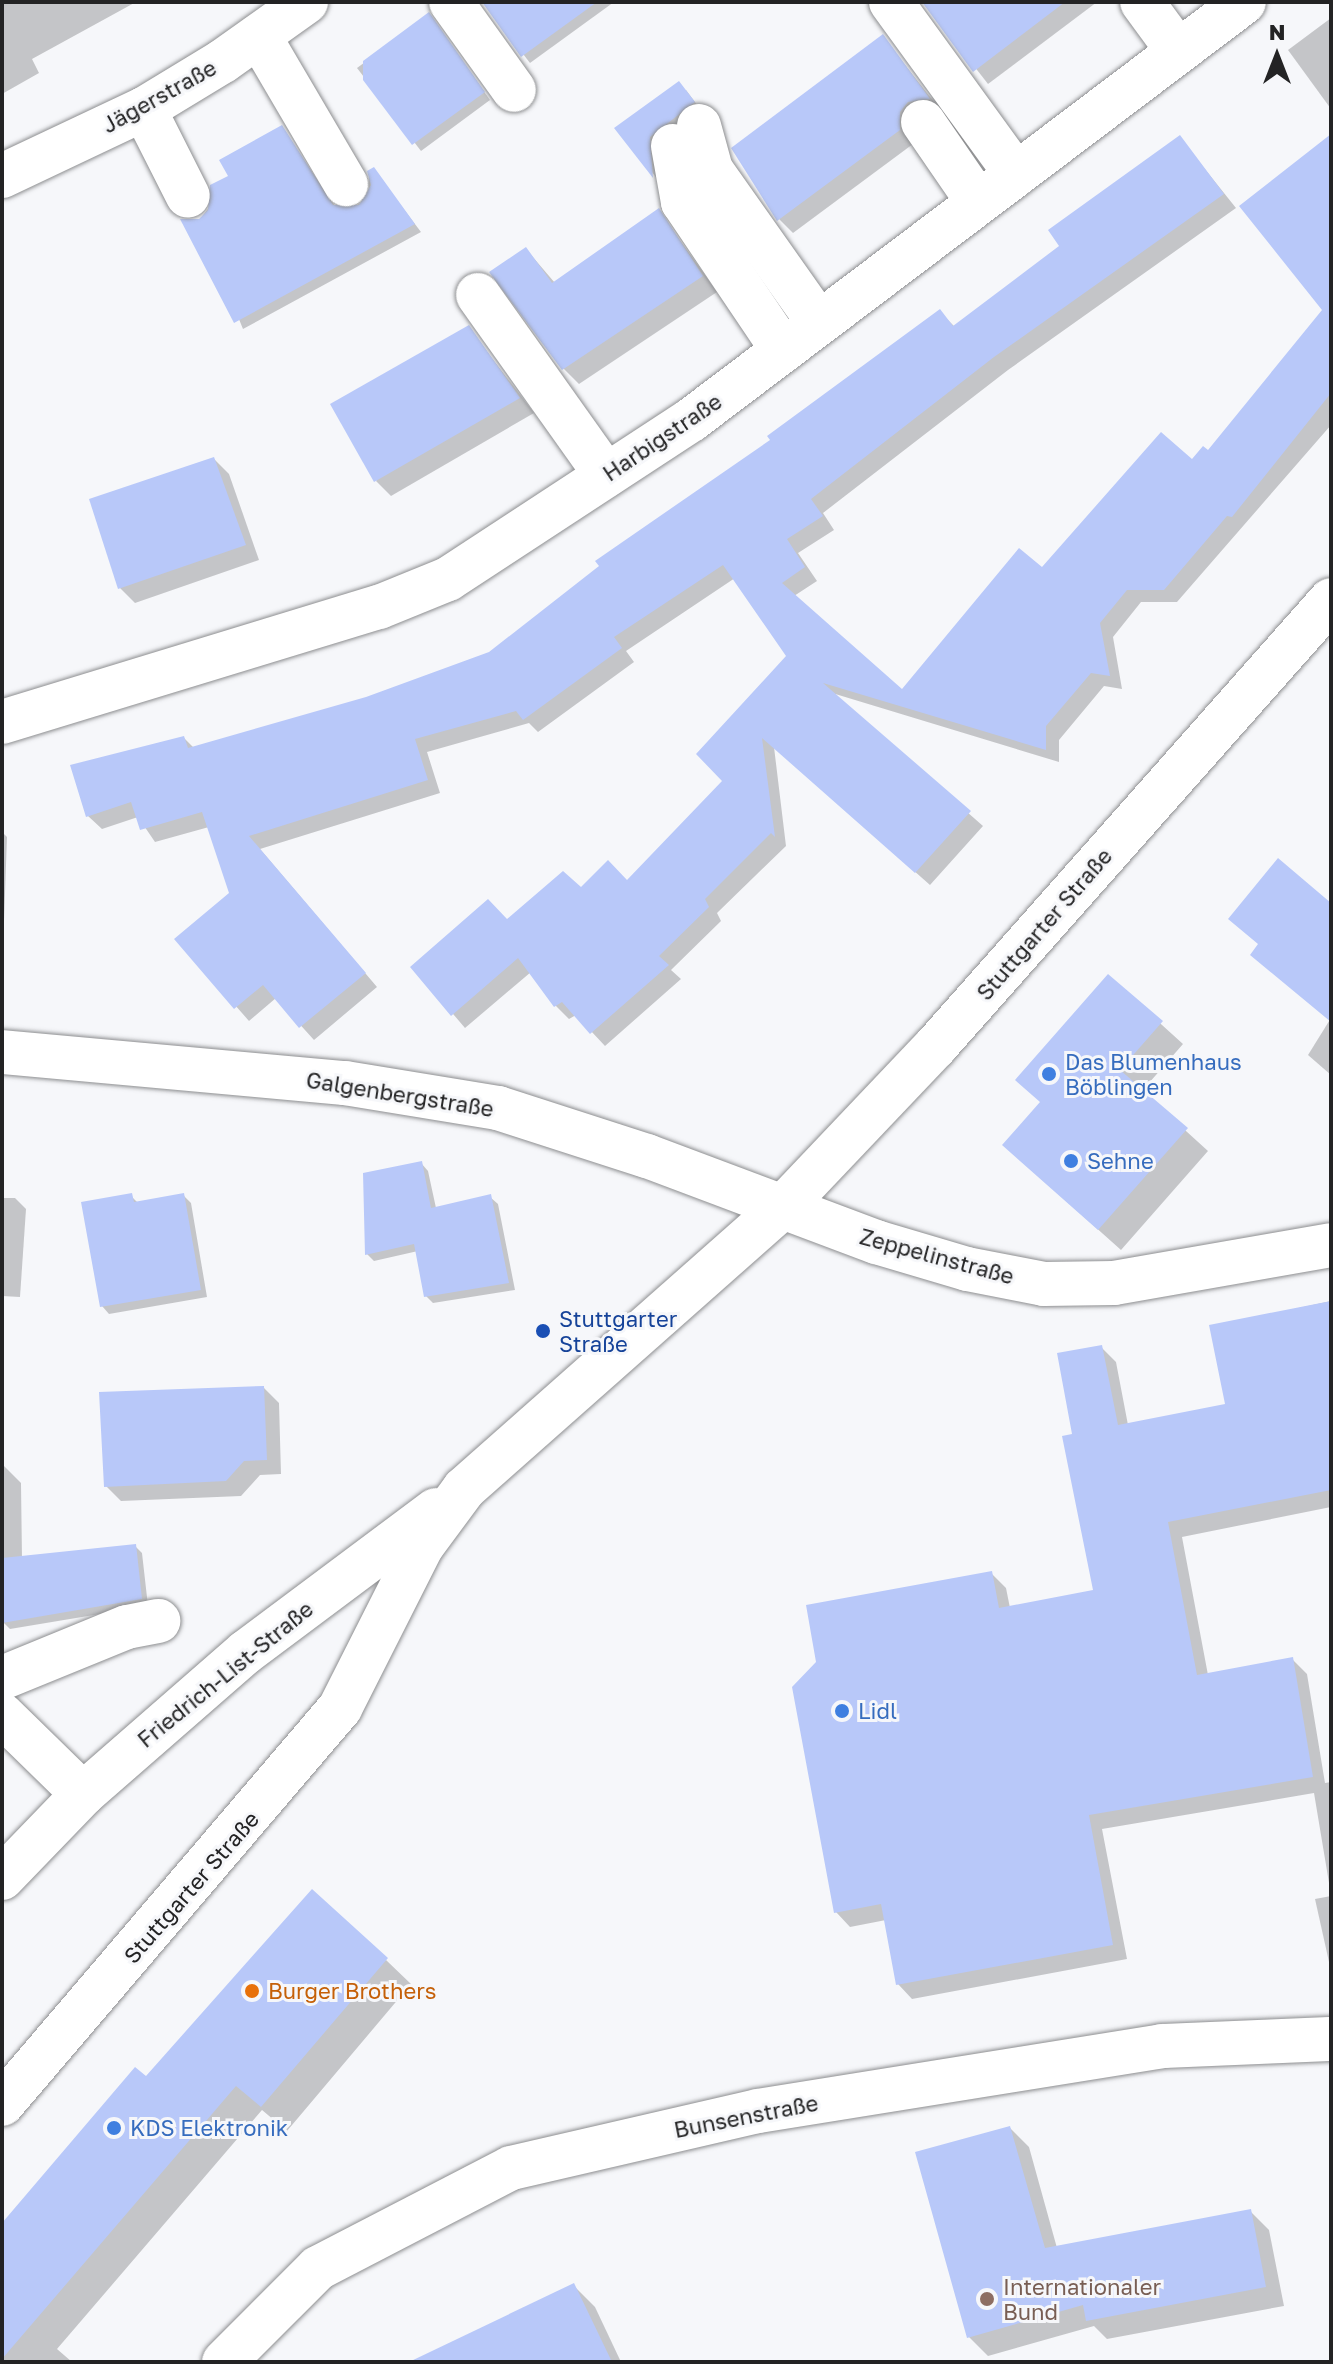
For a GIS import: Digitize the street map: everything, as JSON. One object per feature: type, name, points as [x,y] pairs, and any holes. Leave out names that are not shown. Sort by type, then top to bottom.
[{"type":"street","name":"Jägerstraße","points":[[2,176],[144,109],[259,36],[306,2]]},
{"type":"street","points":[[451,2],[514,90]]},
{"type":"street","points":[[891,2],[1016,174]]},
{"type":"street","points":[[1142,2],[1190,28]]},
{"type":"street","name":"Harbigstraße","points":[[2,722],[448,579],[606,475],[783,350],[1016,174],[1190,28],[1244,2]]},
{"type":"street","points":[[259,36],[346,184]]},
{"type":"street","points":[[144,109],[188,196]]},
{"type":"street","points":[[923,122],[978,202]]},
{"type":"street","points":[[783,350],[683,202],[686,136],[819,323]]},
{"type":"street","points":[[478,295],[606,475]]},
{"type":"street","name":"Stuttgarter Straße","points":[[2,2104],[340,1708],[422,1546],[464,1489],[783,1207],[945,1036],[1331,600]]},
{"type":"street","name":"Galgenbergstraße","points":[[2,1052],[434,1095],[553,1123],[783,1207]]},
{"type":"street","name":"Zeppelinstraße","points":[[783,1207],[951,1264],[1044,1284],[1114,1283],[1331,1245]]},
{"type":"street","name":"Friedrich-List-Straße","points":[[2,1878],[83,1794],[246,1652],[464,1489]]},
{"type":"street","points":[[2,1678],[127,1627],[158,1621]]},
{"type":"street","points":[[2,1715],[83,1794]]},
{"type":"street","name":"Bunsenstraße","points":[[224,2362],[318,2268],[511,2168],[758,2111],[1162,2046],[1331,2039]]},
{"type":"building","points":[[482,2],[597,2],[521,57]]},
{"type":"building","points":[[922,2],[1065,2],[973,72]]},
{"type":"building","points":[[429,12],[485,92],[412,145],[363,80],[363,61]]},
{"type":"building","points":[[883,34],[930,99],[908,102],[900,112],[900,130],[777,221],[731,148]]},
{"type":"building","points":[[679,81],[695,102],[650,137],[653,178],[614,128]]},
{"type":"building","points":[[282,125],[333,205],[359,205],[371,185],[367,171],[374,167],[415,224],[234,323],[180,219],[199,219],[208,210],[210,185],[228,176],[219,160]]},
{"type":"building","points":[[1331,134],[1331,393],[1232,517],[1227,516],[1164,590],[1127,590],[1100,623],[1110,676],[1091,673],[1046,726],[1046,750],[823,683],[971,811],[915,873],[762,738],[775,837],[771,833],[705,899],[709,907],[659,956],[669,965],[590,1034],[562,1002],[554,1007],[518,958],[451,1016],[410,967],[488,899],[507,919],[563,871],[581,887],[608,860],[627,880],[722,781],[696,754],[786,656],[723,565],[614,637],[622,648],[523,720],[516,711],[415,739],[428,780],[249,836],[366,973],[299,1028],[263,985],[234,1009],[174,939],[229,893],[202,812],[140,830],[131,802],[86,817],[70,765],[184,736],[188,748],[366,697],[489,652],[599,566],[595,561],[770,440],[767,436],[940,309],[953,326],[1059,246],[1048,230],[1180,135],[1224,194],[994,357],[811,499],[823,516],[787,539],[805,567],[782,583],[902,689],[1019,548],[1042,567],[1161,432],[1192,459],[1203,446],[1208,450],[1322,310],[1239,206]]},
{"type":"building","points":[[659,208],[703,276],[562,370],[489,272],[526,247],[552,283]]},
{"type":"building","points":[[469,325],[520,398],[374,482],[330,404]]},
{"type":"building","points":[[214,457],[246,545],[118,589],[89,499]]},
{"type":"building","points":[[1278,858],[1331,903],[1331,1022],[1250,955],[1258,944],[1228,919]]},
{"type":"building","points":[[1108,974],[1163,1021],[1120,1070],[1188,1128],[1098,1230],[1002,1145],[1040,1102],[1015,1080]]},
{"type":"building","points":[[422,1161],[431,1208],[491,1194],[509,1283],[424,1297],[414,1244],[365,1255],[363,1173]]},
{"type":"building","points":[[132,1193],[134,1202],[184,1193],[201,1290],[100,1307],[81,1202]]},
{"type":"building","points":[[1331,1301],[1331,1490],[1168,1522],[1197,1675],[1293,1657],[1313,1777],[1089,1815],[1113,1945],[896,1985],[881,1904],[834,1913],[792,1687],[816,1662],[806,1605],[992,1571],[999,1608],[1093,1590],[1062,1436],[1072,1434],[1057,1353],[1102,1345],[1118,1425],[1225,1404],[1209,1325]]},
{"type":"building","points":[[264,1386],[267,1460],[244,1461],[226,1481],[104,1487],[99,1392]]},
{"type":"building","points":[[136,1544],[142,1599],[2,1623],[2,1558]]},
{"type":"building","points":[[312,1889],[388,1958],[261,2107],[236,2086],[2,2359],[2,2223],[135,2067],[146,2076]]},
{"type":"building","points":[[1010,2126],[1045,2248],[1251,2209],[1266,2287],[1086,2321],[1083,2305],[967,2338],[915,2152]]},
{"type":"building","points":[[574,2283],[612,2362],[409,2362]]},
{"type":"place","name":"Das Blumenhaus Böblingen","points":[[1049,1074]]},
{"type":"place","name":"Sehne","points":[[1071,1161]]},
{"type":"place","name":"Stuttgarter Straße","points":[[543,1331]]},
{"type":"place","name":"Lidl","points":[[842,1711]]},
{"type":"place","name":"Burger Brothers","points":[[252,1991]]},
{"type":"place","name":"KDS Elektronik","points":[[114,2128]]},
{"type":"place","name":"Internationaler Bund","points":[[987,2299]]}]
